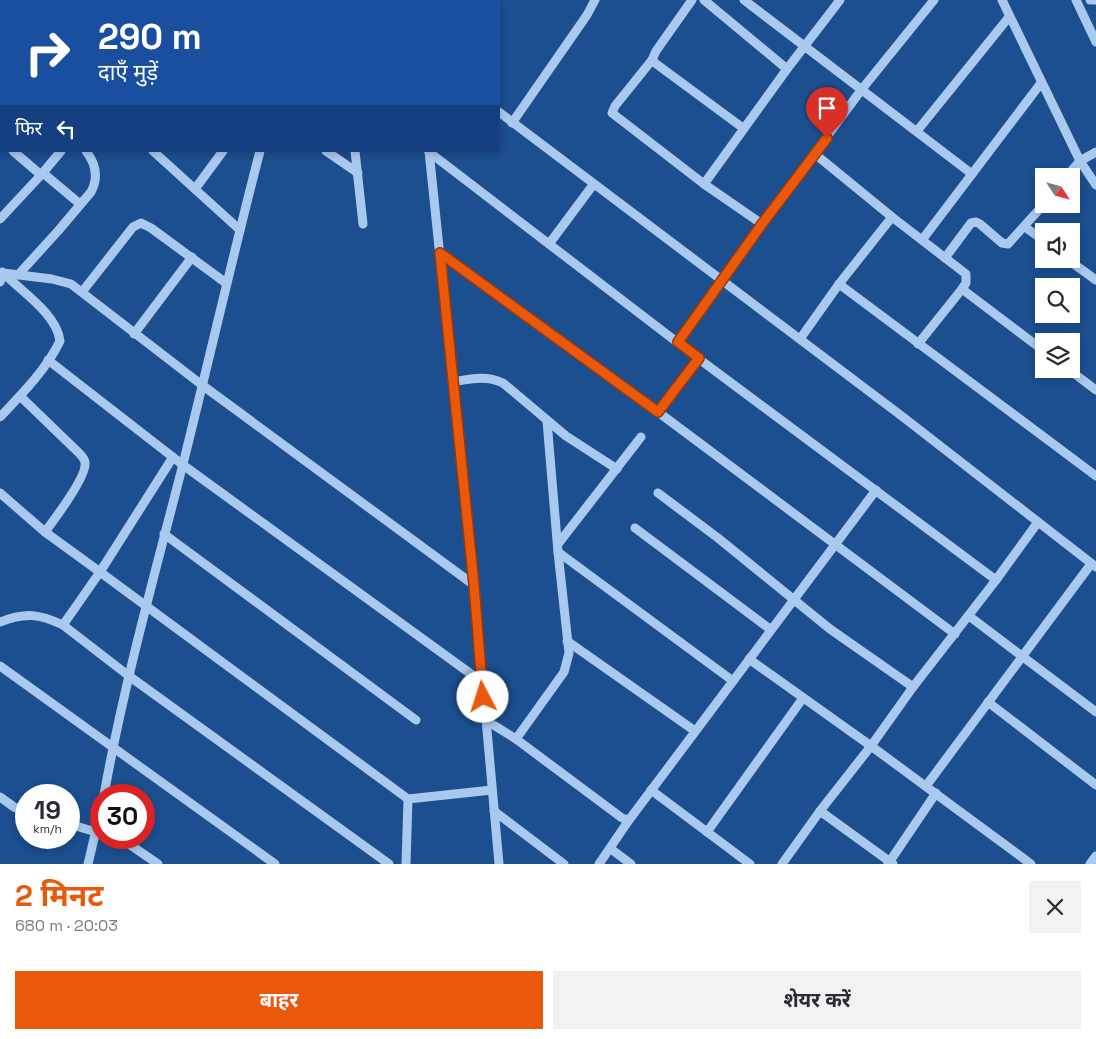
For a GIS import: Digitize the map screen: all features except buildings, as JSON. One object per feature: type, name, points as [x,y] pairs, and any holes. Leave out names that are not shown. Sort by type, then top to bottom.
[{"type":"street","points":[[512,123],[587,15],[595,0]]},
{"type":"street","points":[[692,0],[656,51],[652,60],[615,106],[612,114],[704,184],[762,224]]},
{"type":"street","points":[[704,0],[787,69]]},
{"type":"street","points":[[744,0],[972,174]]},
{"type":"street","points":[[704,184],[743,128],[840,0]]},
{"type":"street","points":[[678,342],[862,89],[934,0]]},
{"type":"street","points":[[1002,0],[1009,18],[1080,161],[1096,185]]},
{"type":"street","points":[[1076,0],[1096,42]]},
{"type":"street","points":[[1090,0],[1096,0]]},
{"type":"street","points":[[917,132],[1009,18]]},
{"type":"street","points":[[652,60],[743,128]]},
{"type":"street","points":[[922,240],[1041,83]]},
{"type":"street","points":[[500,113],[593,185],[800,339],[1094,566],[1022,657],[926,786]]},
{"type":"street","points":[[14,152],[80,204]]},
{"type":"street","points":[[0,219],[42,174],[59,152]]},
{"type":"street","points":[[18,275],[91,192],[96,180],[95,166],[87,152]]},
{"type":"street","points":[[154,152],[240,230]]},
{"type":"street","points":[[195,189],[222,152]]},
{"type":"street","points":[[106,784],[112,748],[146,606],[183,465],[226,283],[260,152]]},
{"type":"street","points":[[327,152],[358,173]]},
{"type":"street","points":[[356,152],[363,224]]},
{"type":"street","points":[[429,152],[699,358],[996,580]]},
{"type":"street","points":[[429,152],[474,585],[499,864]]},
{"type":"street","points":[[1074,168],[1080,161],[1096,152]]},
{"type":"street","points":[[815,154],[966,274],[966,283],[962,290],[918,344]]},
{"type":"street","points":[[549,244],[593,185]]},
{"type":"street","points":[[945,258],[973,222],[980,224],[1006,244],[1011,242],[1037,213]]},
{"type":"street","points":[[800,339],[839,284],[892,217]]},
{"type":"street","points":[[82,292],[137,224],[146,224],[226,283]]},
{"type":"street","points":[[1025,227],[1035,234]]},
{"type":"street","points":[[440,253],[658,412],[955,634]]},
{"type":"street","points":[[134,334],[192,258]]},
{"type":"street","points":[[1079,268],[1096,280]]},
{"type":"street","points":[[1,275],[62,280],[82,292],[202,385],[474,585]]},
{"type":"street","points":[[0,417],[20,396],[60,341],[55,324],[1,275]]},
{"type":"street","points":[[839,284],[1096,476]]},
{"type":"street","points":[[962,290],[1035,344]]},
{"type":"street","points":[[658,412],[699,358]]},
{"type":"street","points":[[48,360],[183,465],[482,682]]},
{"type":"street","points":[[452,382],[483,378],[494,379],[503,383],[566,436],[617,469]]},
{"type":"street","points":[[1080,378],[1096,390]]},
{"type":"street","points":[[20,396],[84,458],[86,465],[80,479],[46,532]]},
{"type":"street","points":[[516,740],[564,672],[569,653],[547,421]]},
{"type":"street","points":[[558,548],[641,437]]},
{"type":"street","points":[[63,625],[100,572],[173,457]]},
{"type":"street","points":[[599,864],[650,790],[876,490]]},
{"type":"street","points":[[0,493],[46,532],[408,799],[492,790]]},
{"type":"street","points":[[658,493],[794,598],[830,629],[913,687]]},
{"type":"street","points":[[782,864],[1038,522]]},
{"type":"street","points":[[635,528],[770,630]]},
{"type":"street","points":[[164,534],[416,720]]},
{"type":"street","points":[[558,548],[733,681]]},
{"type":"street","points":[[0,622],[15,616],[27,615],[48,618],[63,625],[129,676],[389,864]]},
{"type":"street","points":[[969,616],[1096,712]]},
{"type":"street","points":[[567,641],[695,731]]},
{"type":"street","points":[[749,659],[936,793],[1030,864]]},
{"type":"street","points":[[0,666],[270,862]]},
{"type":"street","points":[[707,832],[803,698]]},
{"type":"street","points":[[988,702],[1096,785]]},
{"type":"street","points":[[487,720],[622,818],[629,820]]},
{"type":"street","points":[[650,790],[750,864]]},
{"type":"street","points":[[820,811],[890,863],[936,793]]},
{"type":"street","points":[[0,797],[15,807]]},
{"type":"street","points":[[406,864],[408,799]]},
{"type":"street","points":[[494,811],[564,864]]},
{"type":"street","points":[[88,864],[92,849]]},
{"type":"street","points":[[136,849],[158,864]]},
{"type":"street","points":[[610,849],[631,864]]},
{"type":"street","points":[[1090,864],[1096,856]]},
{"type":"route","points":[[483,697],[474,585],[440,253],[658,412],[699,358],[678,342],[762,224],[827,138]]}]
